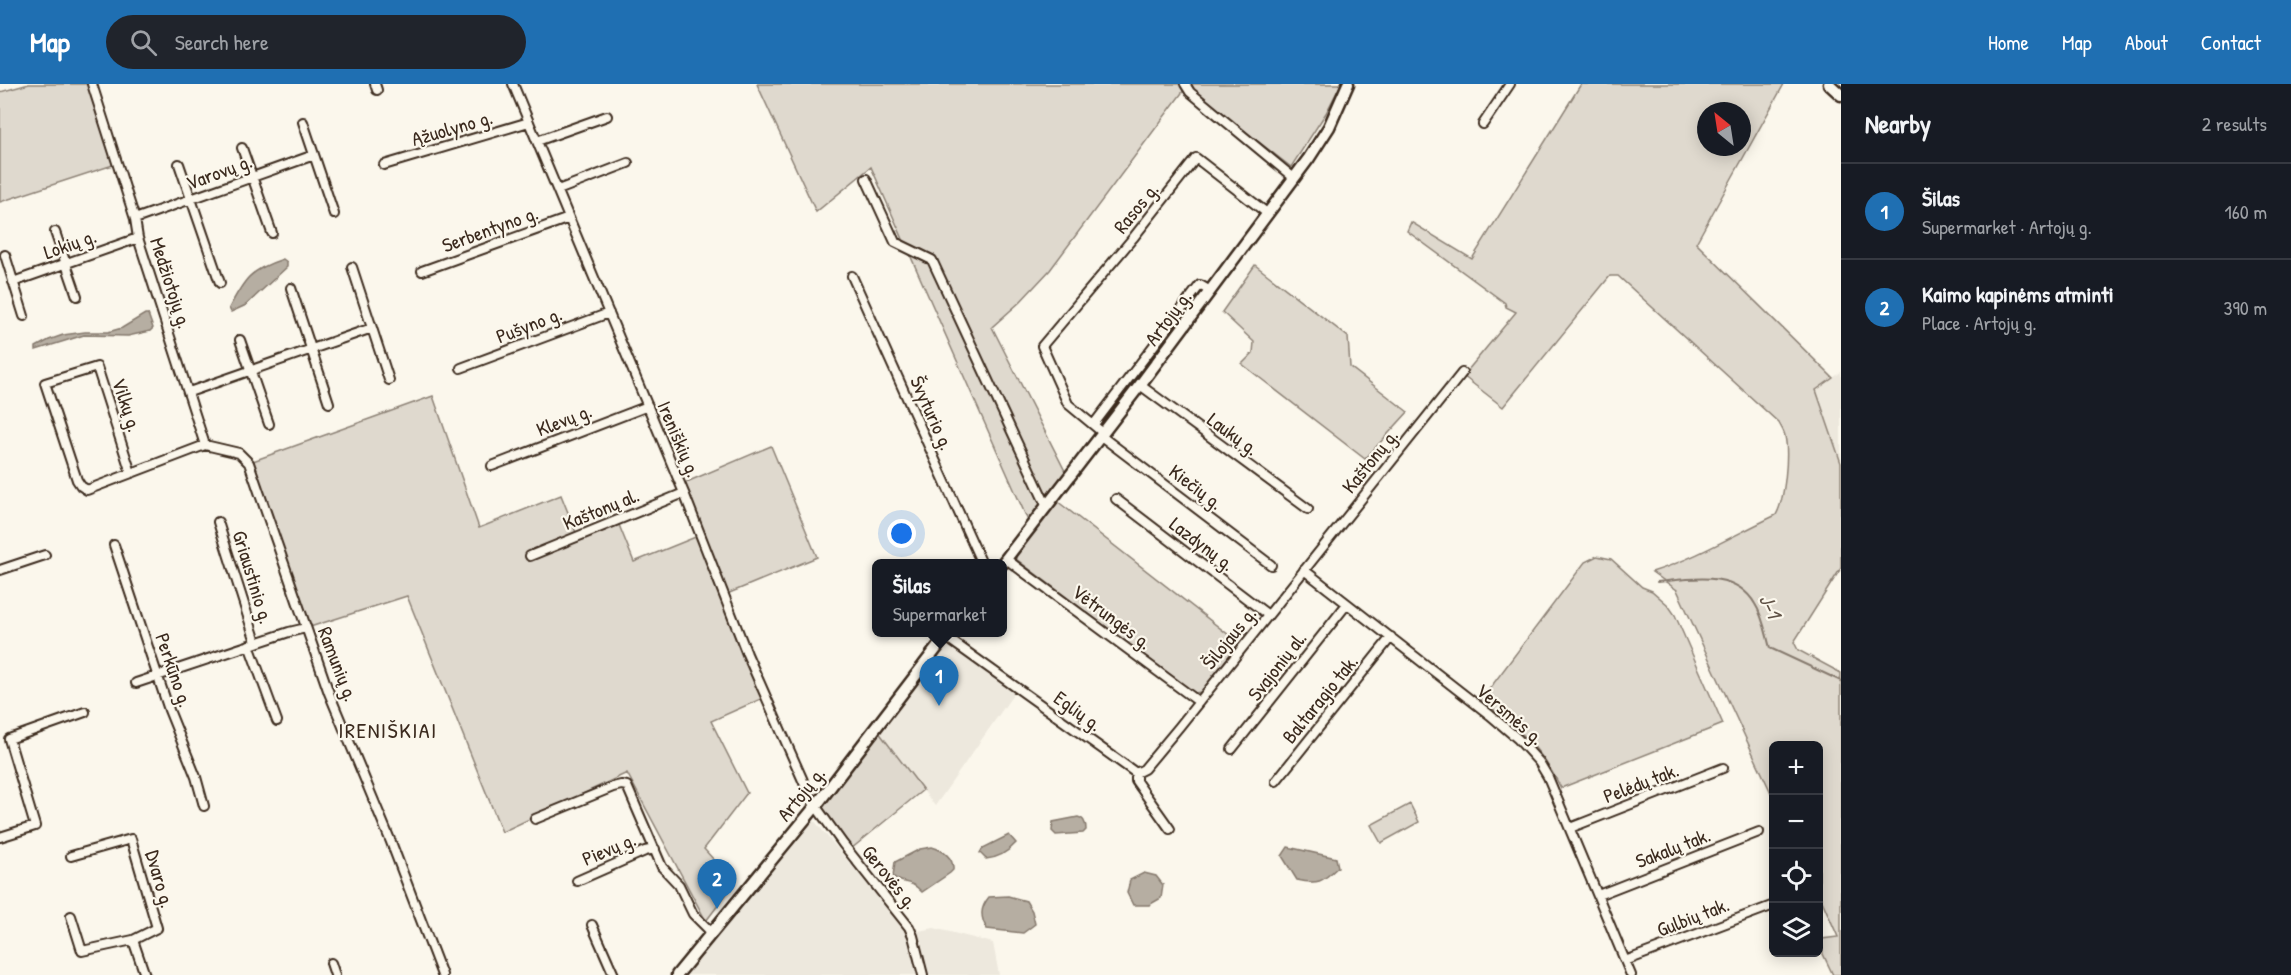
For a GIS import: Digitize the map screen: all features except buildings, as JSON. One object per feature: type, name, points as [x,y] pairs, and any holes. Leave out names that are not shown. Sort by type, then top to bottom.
[{"type":"main road","name":"Artojų g.","points":[[1006,559],[1140,386],[1294,178],[1329,127],[1348,84]]},
{"type":"main road","points":[[1829,84],[1841,95]]},
{"type":"main road","name":"Artojų g.","points":[[678,975],[815,807],[946,637]]},
{"type":"street","name":"Medžiotojų g.","points":[[92,84],[135,219],[138,238],[205,445]]},
{"type":"street","name":"Ireniškių g.","points":[[513,84],[684,493],[747,654],[815,807]]},
{"type":"street","points":[[1185,84],[1190,92],[1294,178]]},
{"type":"street","points":[[1483,124],[1510,84]]},
{"type":"street","points":[[537,141],[607,116]]},
{"type":"street","points":[[303,122],[334,214]]},
{"type":"street","name":"Ąžuolyno g.","points":[[384,165],[529,122]]},
{"type":"street","points":[[242,148],[272,233]]},
{"type":"street","name":"Varovų g.","points":[[135,219],[314,155]]},
{"type":"street","name":"Rasos g.","points":[[1042,346],[1133,238],[1196,158],[1268,214]]},
{"type":"street","points":[[558,190],[628,163]]},
{"type":"street","points":[[179,164],[220,283]]},
{"type":"street","points":[[866,179],[895,242],[932,260],[1047,507]]},
{"type":"street","name":"Serbentyno g.","points":[[422,271],[569,218]]},
{"type":"street","points":[[55,232],[77,296]]},
{"type":"street","name":"Lokių g.","points":[[13,282],[138,238]]},
{"type":"street","points":[[5,255],[24,316]]},
{"type":"street","points":[[352,267],[389,380]]},
{"type":"street","name":"Švyturio g.","points":[[852,276],[980,559]]},
{"type":"street","points":[[1094,424],[1200,285],[1210,291]]},
{"type":"street","points":[[291,288],[329,403]]},
{"type":"street","name":"Pušyno g.","points":[[461,368],[609,313]]},
{"type":"street","points":[[189,392],[372,328]]},
{"type":"street","points":[[240,340],[268,424]]},
{"type":"street","name":"Kiečių g.","points":[[1042,346],[1068,404],[1094,424],[1102,434],[1271,565]]},
{"type":"street","name":"Vilkų g.","points":[[97,367],[131,473],[87,490],[81,486],[45,383],[97,367]]},
{"type":"street","name":"Kaštonų g.","points":[[1304,570],[1462,373]]},
{"type":"street","name":"Laukų g.","points":[[1140,386],[1308,509]]},
{"type":"street","name":"Klevų g.","points":[[492,466],[648,406]]},
{"type":"street","points":[[131,473],[205,445]]},
{"type":"street","name":"Ramunių g.","points":[[205,445],[239,453],[249,463],[329,693],[391,842],[442,975]]},
{"type":"street","name":"Kaštonų al.","points":[[530,556],[684,493]]},
{"type":"street","name":"Lazdynų g.","points":[[1116,499],[1268,615]]},
{"type":"street","name":"Griaustinio g.","points":[[218,522],[252,644],[277,721]]},
{"type":"street","name":"Perkūno g.","points":[[114,545],[158,676],[196,777],[204,806]]},
{"type":"street","points":[[0,570],[45,555]]},
{"type":"street","name":"Vėtrungės g.","points":[[1007,564],[1199,702]]},
{"type":"street","name":"Versmės g.","points":[[1304,570],[1518,739],[1539,762],[1548,777],[1631,975]]},
{"type":"street","name":"Šilojaus g.","points":[[1136,773],[1144,769],[1179,727],[1304,570]]},
{"type":"street","name":"Svajonių al.","points":[[1232,749],[1347,604]]},
{"type":"street","points":[[136,683],[306,628]]},
{"type":"street","name":"Eglių g.","points":[[951,637],[1136,773],[1136,781],[1170,829]]},
{"type":"street","name":"Baltaragio tak.","points":[[1276,781],[1390,638]]},
{"type":"street","points":[[0,837],[35,826],[9,739],[85,712]]},
{"type":"street","name":"Pelėdų tak.","points":[[1570,828],[1724,768]]},
{"type":"street","points":[[535,819],[613,787],[627,786],[662,867],[679,885],[693,914],[711,933]]},
{"type":"street","name":"Gerovės g.","points":[[815,807],[909,927],[923,975]]},
{"type":"street","name":"Sakalų tak.","points":[[1598,895],[1759,832]]},
{"type":"street","name":"Dvaro g.","points":[[70,916],[82,951],[133,940],[157,928],[131,839],[71,856]]},
{"type":"street","name":"Pievų g.","points":[[577,881],[645,850],[655,849]]},
{"type":"street","name":"Gulbių tak.","points":[[1625,961],[1769,907]]},
{"type":"street","points":[[592,925],[614,975]]},
{"type":"street","points":[[133,940],[145,975]]},
{"type":"street","points":[[331,963],[335,975]]},
{"type":"shaded area","points":[[29,84],[89,84],[113,165],[0,202],[0,92]]},
{"type":"shaded area","points":[[757,84],[1341,84],[1326,113],[1291,167],[1187,86],[1050,270],[992,327],[1066,473],[1029,523],[871,167],[816,212]]},
{"type":"shaded area","points":[[1581,84],[1784,84],[1751,144],[1751,102],[1697,102],[1697,156],[1744,156],[1696,243],[1833,378],[1816,390],[1841,463],[1841,568],[1794,642],[1798,650],[1841,673],[1841,975],[1833,975],[1823,954],[1823,939],[1838,937],[1823,903],[1823,741],[1769,741],[1769,788],[1677,590],[1652,572],[1699,553],[1776,515],[1784,488],[1786,465],[1785,434],[1779,423],[1618,276],[1610,276],[1503,407],[1463,376],[1516,312],[1506,307],[1505,303],[1407,231],[1411,222],[1472,259]]},
{"type":"shaded area","points":[[283,259],[287,262],[287,267],[246,305],[231,312],[229,308],[244,282],[256,271]]},
{"type":"shaded area","points":[[1255,265],[1348,337],[1350,367],[1408,412],[1365,459],[1242,364],[1253,353],[1254,342],[1222,312]]},
{"type":"shaded area","points":[[148,314],[153,328],[150,331],[128,336],[84,335],[36,350],[36,347],[63,335],[108,332],[122,328]]},
{"type":"shaded area","points":[[1841,372],[1841,463],[1816,390]]},
{"type":"shaded area","points":[[433,396],[479,528],[561,495],[579,540],[619,525],[634,562],[698,536],[763,698],[711,721],[747,793],[704,849],[735,883],[706,921],[627,773],[502,832],[407,596],[310,627],[253,461]]},
{"type":"shaded area","points":[[771,446],[817,557],[727,594],[682,484]]},
{"type":"shaded area","points":[[1057,501],[1239,643],[1201,692],[1194,693],[1016,559],[1016,555]]},
{"type":"shaded area","points":[[1597,556],[1611,559],[1642,587],[1652,591],[1668,605],[1675,615],[1723,724],[1561,788],[1545,761],[1527,739],[1481,700],[1585,562]]},
{"type":"shaded area","points":[[949,644],[954,645],[1017,689],[935,806],[878,731]]},
{"type":"shaded area","points":[[878,731],[923,790],[851,849],[820,807]]},
{"type":"shaded area","points":[[1410,804],[1419,822],[1381,843],[1371,825]]},
{"type":"shaded area","points":[[1078,817],[1085,824],[1086,830],[1083,833],[1056,835],[1052,831],[1053,822]]},
{"type":"shaded area","points":[[812,818],[908,933],[934,928],[993,943],[999,975],[685,975],[683,972]]},
{"type":"shaded area","points":[[1009,835],[1016,843],[1006,852],[986,859],[980,853],[983,848]]},
{"type":"shaded area","points":[[932,847],[944,852],[950,858],[953,870],[950,873],[922,892],[893,876],[895,862],[920,849]]},
{"type":"shaded area","points":[[1288,847],[1336,858],[1338,867],[1319,881],[1297,880],[1282,856]]},
{"type":"shaded area","points":[[1144,873],[1156,876],[1163,885],[1161,898],[1149,905],[1133,905],[1127,893],[1130,880]]},
{"type":"shaded area","points":[[1008,896],[1026,901],[1032,911],[1035,924],[1023,933],[987,929],[985,925],[982,917],[983,909],[989,897]]},
{"type":"waterway","name":"J-1","points":[[1657,582],[1697,578],[1724,581],[1736,585],[1746,593],[1758,609],[1770,648],[1841,681]]},
{"type":"place","name":"Šilas","points":[[939,706]]},
{"type":"place","name":"Kaimo kapinėms atminti","points":[[717,909]]},
{"type":"district","name":"IRENIŠKIAI","points":[[388,730]]}]
